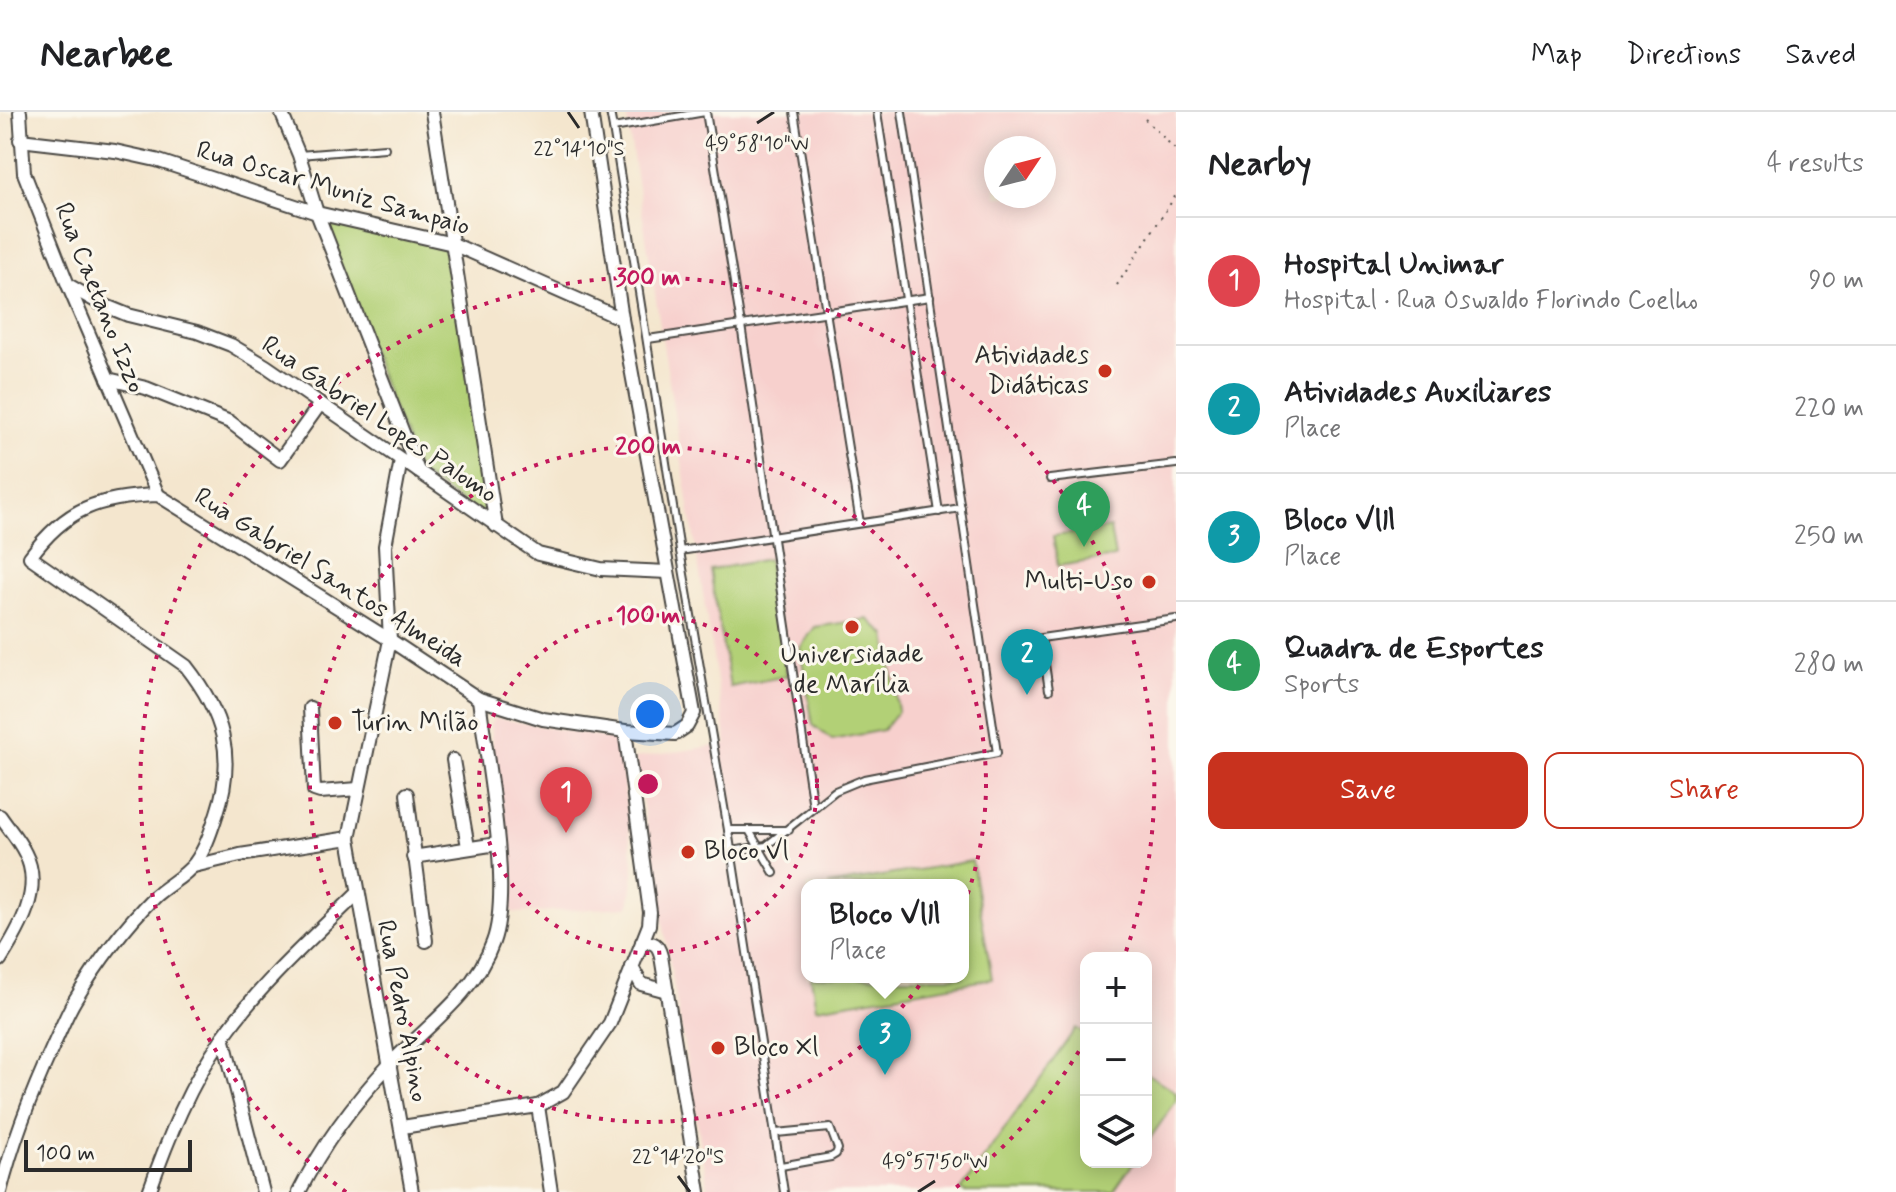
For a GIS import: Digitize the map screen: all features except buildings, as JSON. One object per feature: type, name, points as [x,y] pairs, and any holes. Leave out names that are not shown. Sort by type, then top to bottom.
[{"type":"street","name":"Rua Caetano Izzo","points":[[20,112],[24,173],[68,285],[158,495]]},
{"type":"street","points":[[281,112],[418,472]]},
{"type":"street","points":[[432,112],[496,526]]},
{"type":"street","points":[[591,112],[622,319],[668,572]]},
{"type":"street","name":"Rua Oscar Muniz Sampaio","points":[[20,140],[115,151],[156,160],[317,213],[453,244],[622,319]]},
{"type":"street","name":"Rua Gabriel Lopes Palomo","points":[[68,285],[128,315],[197,332],[231,345],[538,554],[601,569],[668,572]]},
{"type":"street","points":[[108,379],[146,388],[230,422],[280,460],[320,404]]},
{"type":"street","name":"Rua Pedro Alpino","points":[[401,460],[385,546],[390,640],[349,838],[412,1192]]},
{"type":"street","name":"Rua Gabriel Santos Almeida","points":[[194,866],[209,838],[223,795],[227,760],[224,737],[203,688],[186,666],[30,557],[45,537],[81,508],[126,496],[158,495],[479,699],[543,719],[625,731],[675,734],[687,726],[694,713],[668,572]]},
{"type":"street","points":[[299,1192],[314,1162],[343,1118],[391,1064],[455,1002],[493,942],[498,916],[497,844],[479,699]]},
{"type":"street","points":[[310,708],[314,790],[358,789]]},
{"type":"street","points":[[402,1127],[538,1106],[563,1092],[610,1023],[649,925],[650,912],[625,731]]},
{"type":"street","points":[[453,760],[468,847]]},
{"type":"street","points":[[407,794],[426,941]]},
{"type":"street","points":[[0,816],[27,856],[32,894],[16,934],[0,960]]},
{"type":"street","points":[[0,1192],[32,1091],[74,1002],[123,929],[161,890],[194,866],[240,855],[349,838]]},
{"type":"street","points":[[413,857],[497,844]]},
{"type":"street","points":[[149,1192],[183,1108],[223,1037],[268,982],[358,893]]},
{"type":"street","points":[[642,942],[652,942],[658,946],[699,1192]]},
{"type":"street","points":[[632,967],[641,984],[667,991]]},
{"type":"street","points":[[223,1037],[263,1192]]},
{"type":"street","points":[[538,1106],[551,1192]]},
{"type":"lane","points":[[610,112],[784,1192]]},
{"type":"lane","points":[[613,128],[706,112],[813,807]]},
{"type":"lane","points":[[794,112],[860,523]]},
{"type":"lane","points":[[877,112],[939,512]]},
{"type":"lane","points":[[730,851],[758,849],[789,830],[835,791],[864,779],[997,753],[902,112]]},
{"type":"lane","points":[[299,155],[385,148]]},
{"type":"lane","points":[[648,339],[930,297]]},
{"type":"lane","points":[[1050,479],[1176,464]]},
{"type":"lane","points":[[680,551],[961,508]]},
{"type":"lane","points":[[1049,690],[1041,638],[1176,619]]},
{"type":"lane","points":[[728,830],[789,830]]},
{"type":"lane","points":[[750,832],[774,873]]},
{"type":"lane","points":[[776,1133],[830,1128],[838,1149],[831,1157],[781,1166]]},
{"type":"path","points":[[1145,119],[1176,150]]},
{"type":"path","points":[[1117,285],[1176,195]]},
{"type":"shaded area","name":"Universidade de Marília","points":[[626,112],[1176,112],[1176,1192],[709,1192],[635,758],[727,744]]},
{"type":"shaded area","points":[[495,718],[613,739],[620,750],[634,873],[629,907],[515,913],[506,905],[506,859],[490,724]]},
{"type":"green space","points":[[317,213],[453,244],[496,526],[418,472]]},
{"type":"green space","points":[[1110,528],[1115,557],[1058,566],[1053,536]]},
{"type":"green space","points":[[768,559],[787,676],[730,687],[710,570]]},
{"type":"green space","points":[[868,619],[886,635],[898,711],[883,730],[832,740],[813,725],[800,648],[815,627]]},
{"type":"green space","points":[[972,861],[992,979],[969,983],[969,879],[864,879]]},
{"type":"green space","points":[[812,983],[968,983],[816,1008]]},
{"type":"green space","points":[[1076,1028],[1080,1030],[1080,1168],[1130,1168],[1113,1192],[961,1190]]},
{"type":"green space","points":[[1152,1077],[1176,1092],[1176,1101],[1152,1135]]},
{"type":"place","name":"Atividades Didáticas","points":[[1105,371]]},
{"type":"place","name":"Quadra de Esportes","points":[[1084,547]]},
{"type":"place","name":"Multi-Uso","points":[[1149,582]]},
{"type":"place","name":"Universidade de Marília","points":[[852,627]]},
{"type":"place","name":"Atividades Auxiliares","points":[[1027,695]]},
{"type":"place","name":"Turin Milão","points":[[335,723]]},
{"type":"place","name":"Hospital Unimar","points":[[566,833]]},
{"type":"place","name":"Bloco Vl","points":[[688,852]]},
{"type":"place","name":"Bloco Xl","points":[[718,1048]]},
{"type":"place","name":"Bloco Vlll","points":[[885,1075]]}]
